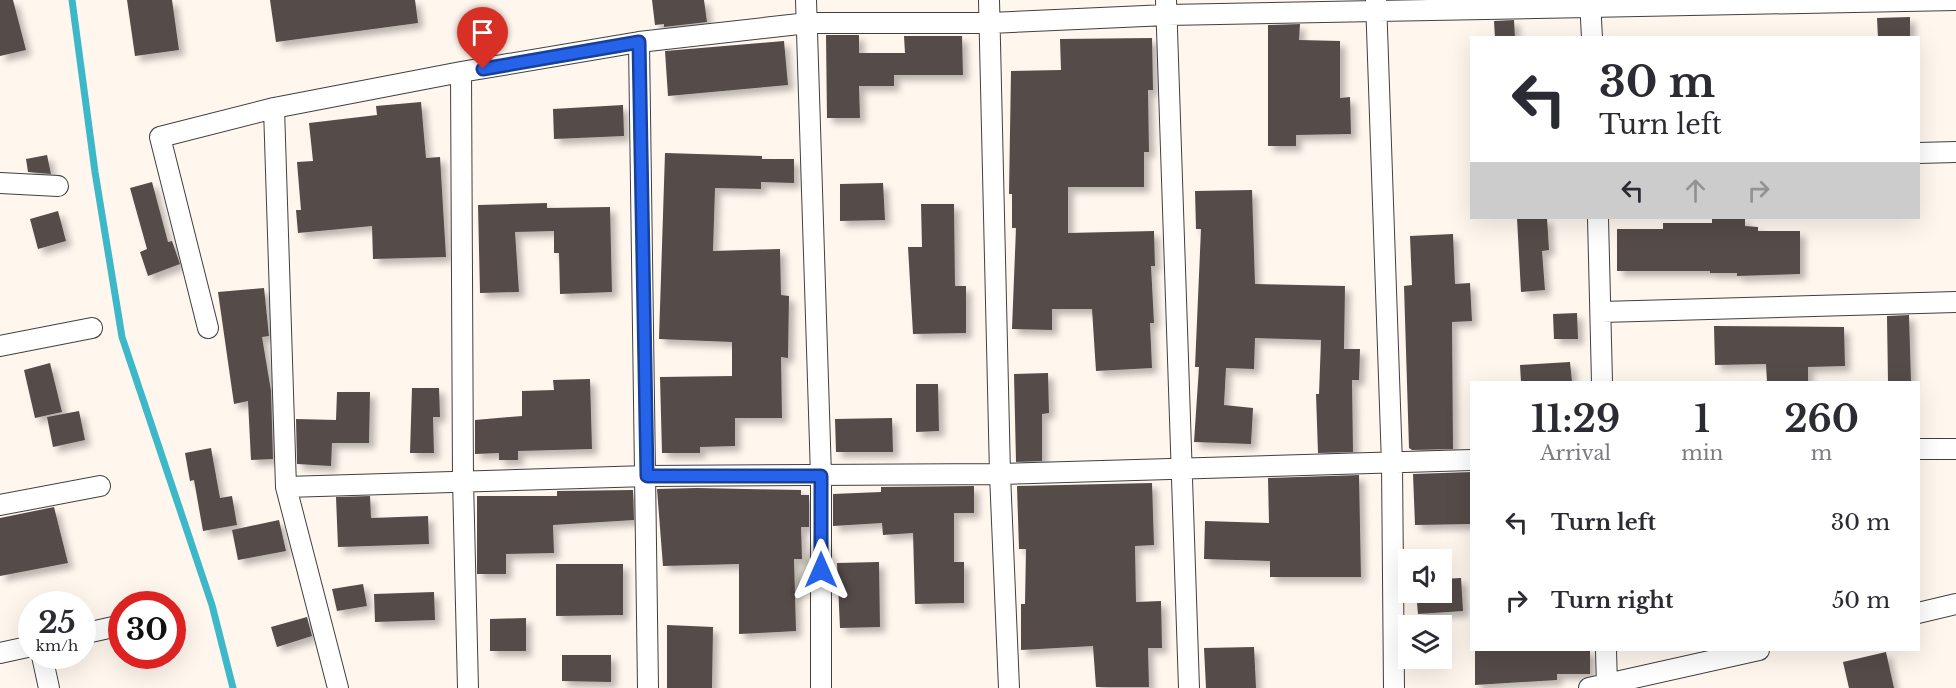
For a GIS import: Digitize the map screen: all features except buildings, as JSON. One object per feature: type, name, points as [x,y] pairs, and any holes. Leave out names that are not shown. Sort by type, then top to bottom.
[{"type":"street","points":[[806,0],[821,476],[821,688]]},
{"type":"street","points":[[989,0],[1000,474],[1009,688]]},
{"type":"street","points":[[208,328],[160,137],[274,108],[460,72],[639,42],[808,23],[990,23],[1166,8],[1956,0]]},
{"type":"street","points":[[1590,3],[1592,36]]},
{"type":"street","points":[[1376,5],[1392,464],[1394,688]]},
{"type":"street","points":[[1166,8],[1189,688]]},
{"type":"street","points":[[639,42],[647,476],[648,688]]},
{"type":"street","points":[[460,72],[463,480],[468,688]]},
{"type":"street","points":[[274,108],[286,487],[338,688]]},
{"type":"street","points":[[1920,153],[1956,152]]},
{"type":"street","points":[[0,183],[58,186]]},
{"type":"street","points":[[1598,219],[1602,381]]},
{"type":"street","points":[[1602,312],[1956,302]]},
{"type":"street","points":[[0,346],[92,328]]},
{"type":"street","points":[[1920,449],[1956,449]]},
{"type":"street","points":[[286,487],[647,476],[1000,474],[1470,460]]},
{"type":"street","points":[[0,504],[100,486]]},
{"type":"street","points":[[1920,613],[1956,604]]},
{"type":"street","points":[[0,653],[18,649]]},
{"type":"street","points":[[1606,651],[1598,686],[1755,651]]},
{"type":"street","points":[[45,669],[49,688]]},
{"type":"waterway","points":[[72,0],[95,172],[122,337],[212,605],[233,688]]},
{"type":"route","points":[[483,69],[639,42],[647,476],[821,476],[821,570]]}]
